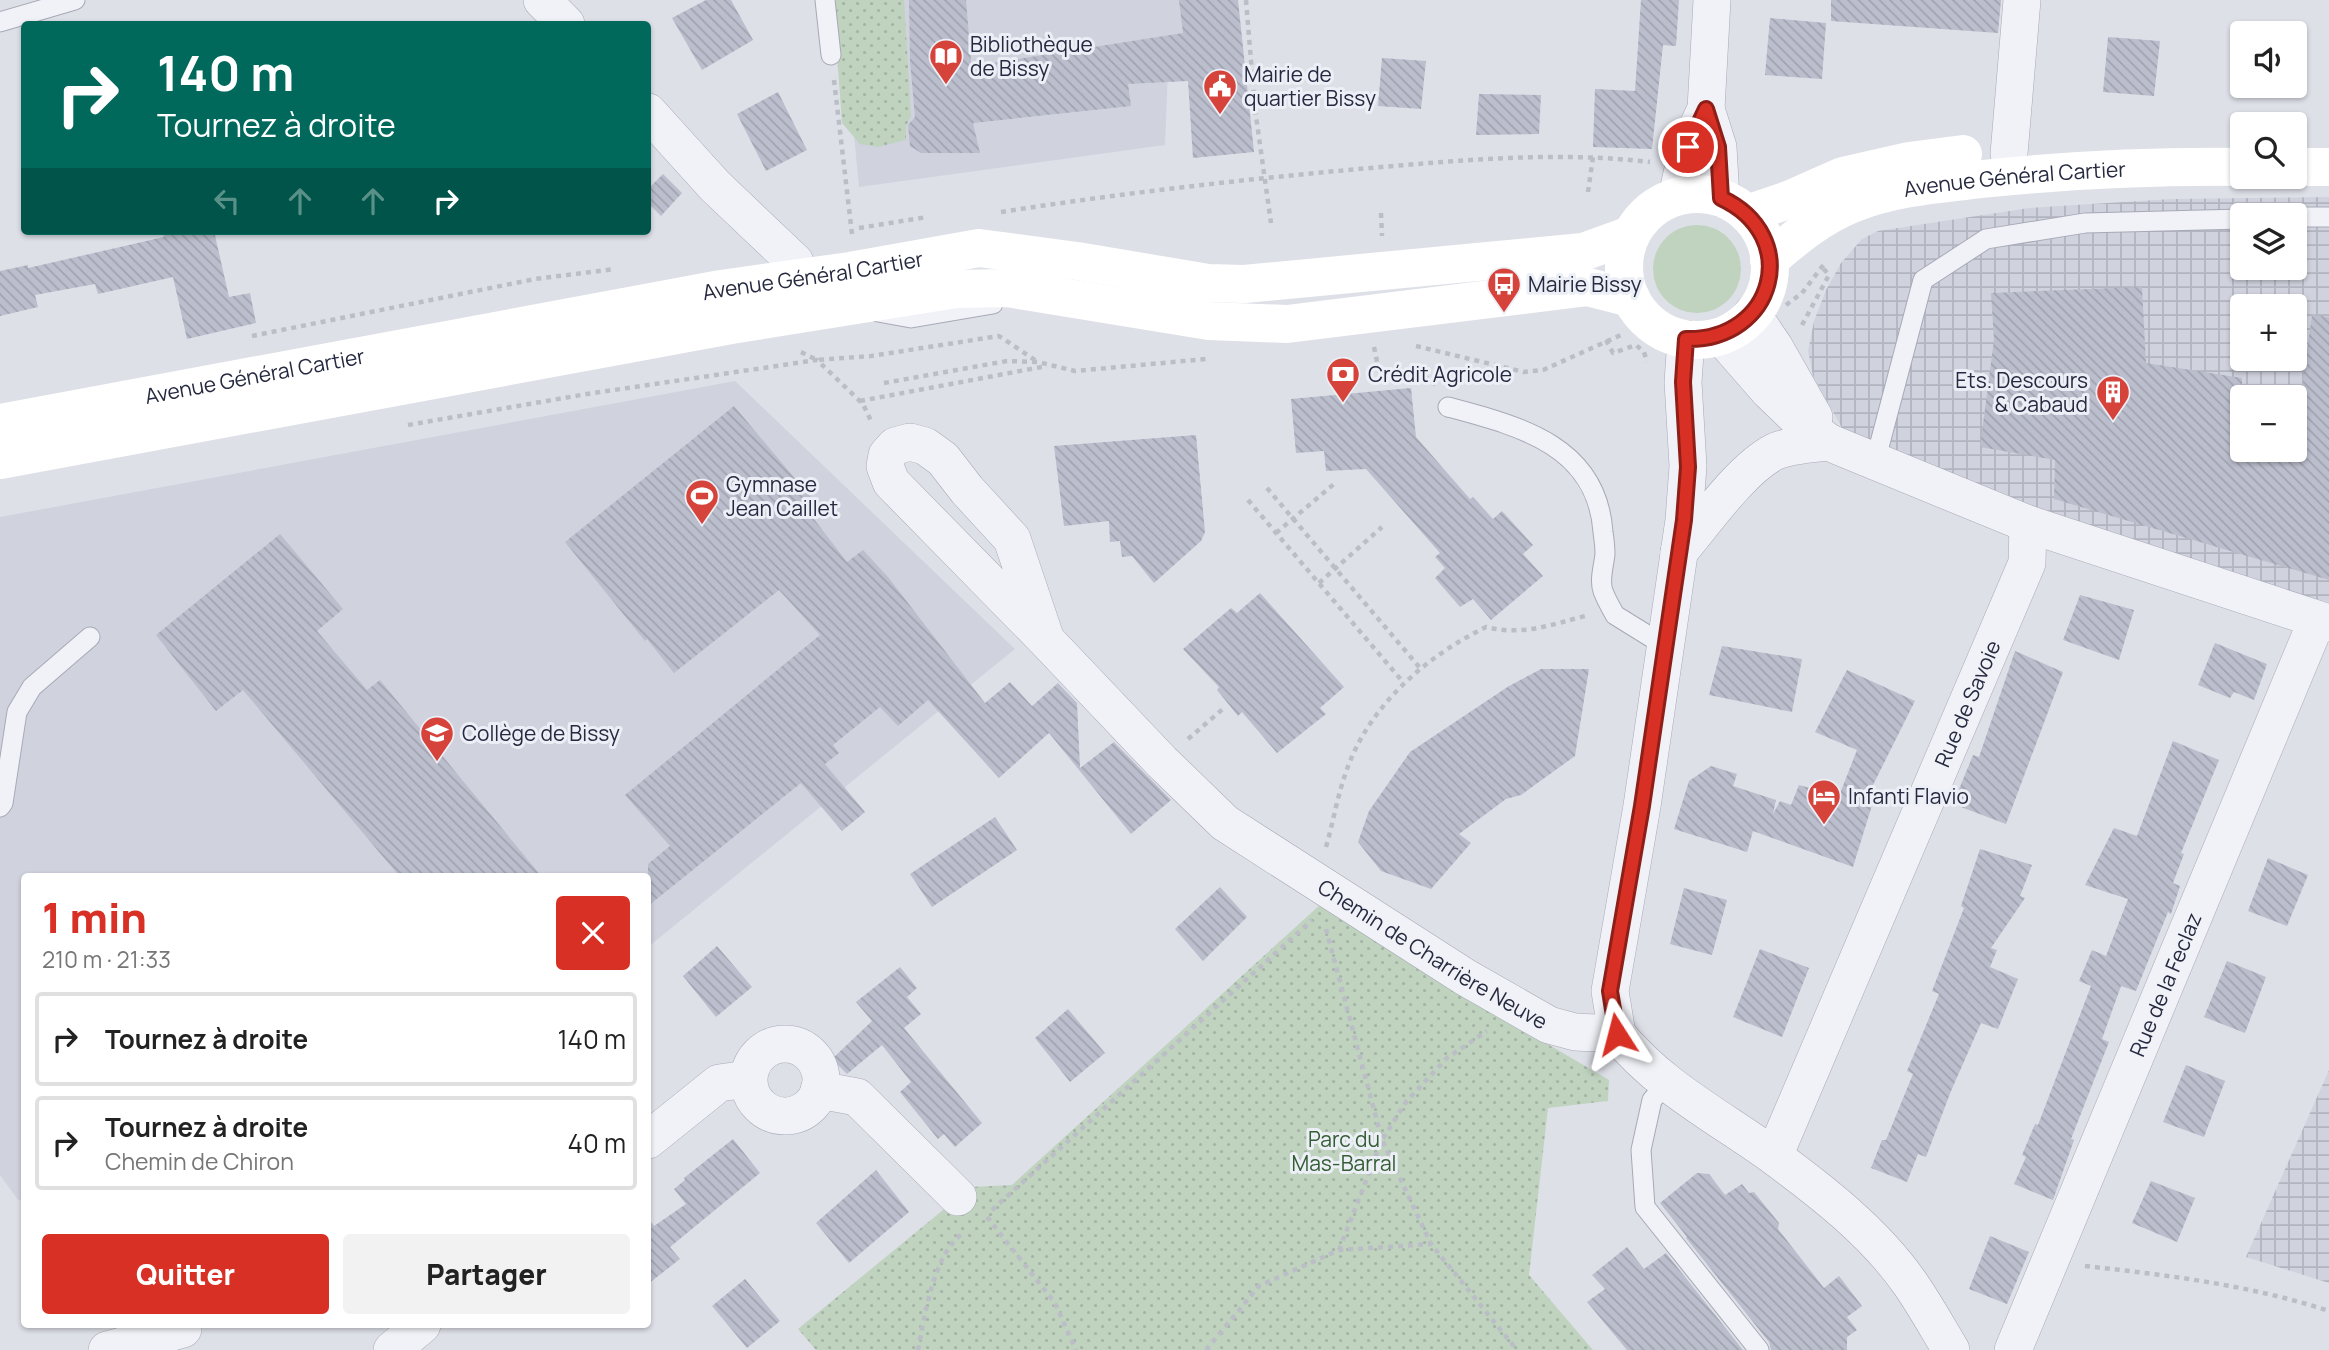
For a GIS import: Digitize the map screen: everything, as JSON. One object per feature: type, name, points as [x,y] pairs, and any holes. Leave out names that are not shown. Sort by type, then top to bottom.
[{"type":"main road","name":"Avenue Général Cartier","points":[[1734,206],[1791,199],[1843,176],[1909,161],[1961,154],[2098,155],[2167,166]]},
{"type":"main road","name":"Avenue Général Cartier","points":[[1863,201],[1886,179],[2003,163],[2022,154]]},
{"type":"main road","name":"Avenue Général Cartier","points":[[1769,260],[1806,229],[1852,204],[1898,190],[2035,173],[2167,166],[2230,167]]},
{"type":"main road","points":[[2307,167],[2329,167]]},
{"type":"main road","points":[[1700,193],[1734,206],[1762,235],[1769,260],[1765,293],[1752,314],[1738,327],[1689,335],[1642,316],[1631,298],[1624,277],[1624,256],[1630,235],[1639,222],[1656,206],[1677,196],[1700,193]]},
{"type":"main road","name":"Avenue Général Cartier","points":[[0,423],[721,289],[866,303],[956,289],[1009,270],[1244,284],[1583,252],[1630,235]]},
{"type":"main road","name":"Avenue Général Cartier","points":[[0,460],[799,296],[979,248],[1047,295],[1209,321],[1287,324],[1588,287],[1631,298]]},
{"type":"street","points":[[542,0],[563,21]]},
{"type":"street","points":[[1712,0],[1706,109],[1734,206]]},
{"type":"street","points":[[2022,0],[2022,154]]},
{"type":"street","points":[[1677,196],[1688,147],[1706,109]]},
{"type":"street","points":[[651,115],[715,186],[795,262],[799,296]]},
{"type":"street","points":[[1752,314],[1775,348],[1828,442]]},
{"type":"street","points":[[1951,1350],[1909,1282],[1884,1251],[1842,1211],[1774,1156],[1667,1083],[1634,1056],[1617,1034],[1610,991],[1642,806],[1679,552],[1688,467],[1683,382],[1689,335],[1769,391],[1828,442],[2028,524]]},
{"type":"street","name":"Chemin de Charrière Neuve","points":[[1046,640],[1013,539],[967,490],[943,459],[925,446],[909,442],[895,446],[887,455],[885,466],[891,482],[1162,762],[1225,823],[1325,895],[1549,1025],[1575,1032],[1617,1034]]},
{"type":"street","points":[[1679,552],[1748,472],[1766,458],[1775,452],[1828,442]]},
{"type":"street","name":"Rue de la Feclaz","points":[[2013,1350],[2323,622],[2028,524]]},
{"type":"street","name":"Rue de Savoie","points":[[1774,1156],[2027,563],[2028,524]]},
{"type":"street","points":[[778,1044],[802,1048],[812,1056],[821,1078],[814,1101],[796,1114],[773,1114],[755,1101],[748,1079],[751,1067],[767,1048],[778,1044]]},
{"type":"street","points":[[651,1138],[719,1083],[748,1079]]},
{"type":"street","points":[[819,1090],[857,1097],[973,1215]]},
{"type":"street","points":[[392,1350],[418,1328]]},
{"type":"street","points":[[107,1350],[183,1329]]},
{"type":"lane","points":[[0,22],[75,0]]},
{"type":"lane","points":[[825,0],[831,55]]},
{"type":"lane","points":[[2307,217],[2329,216]]},
{"type":"lane","points":[[1875,462],[1923,279],[1986,239],[2085,223],[2230,219]]},
{"type":"lane","points":[[866,303],[880,313],[911,318],[1047,295]]},
{"type":"lane","points":[[1448,407],[1527,432],[1562,450],[1587,477],[1602,512],[1605,553],[1601,589],[1615,615],[1665,646]]},
{"type":"lane","points":[[0,807],[3,803],[17,712],[32,687],[90,638]]},
{"type":"lane","points":[[1667,1083],[1652,1100],[1641,1150],[1645,1207],[1759,1350]]},
{"type":"path","points":[[1246,0],[1255,109],[1271,223]]},
{"type":"path","points":[[831,55],[852,236],[865,234]]},
{"type":"path","points":[[992,214],[1138,192],[1266,177],[1533,156],[1593,157],[1662,163],[1688,147]]},
{"type":"path","points":[[1588,192],[1593,157]]},
{"type":"path","points":[[859,228],[939,215]]},
{"type":"path","points":[[1775,348],[1800,328],[1829,275],[1822,267]]},
{"type":"path","points":[[1409,344],[1524,372],[1543,370],[1616,336],[1689,335]]},
{"type":"path","points":[[1374,343],[1379,371],[1408,368],[1423,373],[1435,384],[1448,407]]},
{"type":"path","points":[[394,427],[587,394],[817,360],[860,401],[871,422]]},
{"type":"path","points":[[884,383],[1007,361],[1038,362]]},
{"type":"path","points":[[860,401],[1052,365]]},
{"type":"path","points":[[1276,533],[1334,484]]},
{"type":"path","points":[[1266,488],[1420,668]]},
{"type":"path","points":[[1248,500],[1403,682]]},
{"type":"path","points":[[1319,583],[1382,527]]},
{"type":"path","points":[[1517,1350],[1431,1244],[1382,1140],[1325,895],[1346,772],[1366,732],[1403,682],[1456,642],[1486,627],[1504,632],[1527,631],[1613,611]]},
{"type":"path","points":[[1162,762],[1224,708]]},
{"type":"path","points":[[918,1350],[929,1293],[952,1241],[973,1215],[1325,895]]},
{"type":"path","points":[[1339,1250],[1382,1140],[1406,1102],[1447,1058],[1504,1019],[1512,1003]]},
{"type":"path","points":[[973,1215],[1055,1303],[1076,1350]]},
{"type":"path","points":[[1206,1350],[1259,1286],[1339,1250],[1431,1244]]},
{"type":"path","points":[[2049,1263],[2192,1279],[2305,1303],[2329,1311]]},
{"type":"shaded area","points":[[841,0],[1235,0],[1169,44],[1165,145],[859,187]]},
{"type":"shaded area","points":[[2329,197],[2329,602],[2145,554],[1847,437],[1813,376],[1808,351],[1814,321],[1826,290],[1841,263],[1862,239],[1878,231],[2029,208],[2171,199]]},
{"type":"shaded area","name":"Collège de Bissy","points":[[735,381],[1015,649],[651,945],[651,873],[21,873],[21,1200],[18,1200],[0,1175],[0,517]]},
{"type":"shaded area","points":[[2329,1070],[2329,1283],[2246,1257]]},
{"type":"green space","points":[[833,0],[904,0],[911,116],[906,126],[906,140],[878,147],[860,144],[842,123]]},
{"type":"green space","points":[[1697,225],[1714,228],[1728,238],[1738,252],[1741,269],[1738,286],[1728,300],[1714,310],[1697,313],[1680,310],[1666,300],[1656,286],[1653,269],[1656,252],[1666,238],[1680,228]]},
{"type":"green space","name":"Parc du Mas-Barral","points":[[1322,903],[1505,1019],[1609,1080],[1608,1101],[1548,1108],[1529,1275],[1593,1350],[816,1350],[798,1329],[971,1187],[1012,1185]]},
{"type":"building","points":[[706,0],[731,0],[753,40],[702,70],[672,18]]},
{"type":"building","points":[[909,0],[966,0],[972,72],[980,65],[1183,33],[1179,0],[1238,0],[1254,152],[1193,158],[1188,81],[1128,84],[1131,106],[973,123],[980,153],[921,153],[910,146],[908,125],[915,117],[910,61]]},
{"type":"building","points":[[1641,0],[1679,0],[1676,46],[1663,45],[1652,149],[1593,147],[1595,89],[1635,91]]},
{"type":"building","points":[[1831,0],[2001,0],[1998,33],[1831,21]]},
{"type":"building","points":[[1770,18],[1826,23],[1822,79],[1765,75]]},
{"type":"building","points":[[2108,37],[2160,41],[2154,96],[2103,92]]},
{"type":"building","points":[[1382,58],[1426,61],[1421,109],[1378,106]]},
{"type":"building","points":[[778,92],[807,150],[766,171],[737,114]]},
{"type":"building","points":[[1479,94],[1541,95],[1539,134],[1476,135]]},
{"type":"building","points":[[663,174],[682,193],[661,216],[651,206],[651,186]]},
{"type":"building","points":[[215,235],[229,297],[250,293],[256,323],[187,339],[173,277],[98,294],[95,284],[35,295],[38,307],[0,316],[0,271],[28,265],[28,268],[164,237]]},
{"type":"building","name":"Ets. Descours & Cabaud","points":[[2142,287],[2146,363],[2242,378],[2242,385],[2230,385],[2230,462],[2307,462],[2307,385],[2302,385],[2304,371],[2307,371],[2312,315],[2329,317],[2329,580],[2054,499],[2055,460],[1980,447],[1994,340],[1991,293]]},
{"type":"building","points":[[1411,388],[1416,437],[1470,499],[1473,497],[1493,519],[1502,511],[1533,545],[1523,554],[1543,576],[1491,620],[1473,599],[1460,607],[1435,578],[1445,568],[1435,557],[1440,553],[1366,469],[1326,471],[1324,451],[1296,453],[1291,399]]},
{"type":"building","points":[[734,406],[814,501],[807,510],[847,562],[863,550],[888,577],[985,703],[1010,682],[1032,706],[1058,683],[1077,703],[1080,768],[1114,742],[1171,800],[1131,834],[1049,733],[999,778],[928,700],[898,726],[880,707],[833,745],[839,753],[825,764],[865,812],[842,831],[801,783],[651,904],[651,873],[648,873],[648,864],[670,846],[625,795],[820,635],[779,590],[674,673],[565,542]]},
{"type":"building","points":[[1196,435],[1205,532],[1201,541],[1154,583],[1132,556],[1122,557],[1120,541],[1110,542],[1109,521],[1064,526],[1054,446]]},
{"type":"building","points":[[280,534],[343,609],[317,631],[367,690],[380,680],[539,873],[397,873],[243,690],[216,711],[156,635]]},
{"type":"building","points":[[1260,593],[1344,687],[1320,708],[1326,714],[1277,753],[1242,712],[1238,716],[1217,690],[1219,687],[1183,649],[1231,608],[1237,613]]},
{"type":"building","points":[[2080,595],[2134,610],[2119,660],[2063,640]]},
{"type":"building","points":[[2215,643],[2267,664],[2254,700],[2234,692],[2230,698],[2198,685]]},
{"type":"building","points":[[1722,646],[1802,659],[1792,712],[1709,695]]},
{"type":"building","points":[[2015,651],[2063,672],[2006,824],[1953,804],[1973,755],[1979,757]]},
{"type":"building","points":[[1541,669],[1589,669],[1575,756],[1521,795],[1506,799],[1459,834],[1471,843],[1431,889],[1381,871],[1358,842],[1369,811],[1410,752],[1509,686]]},
{"type":"building","points":[[1847,670],[1915,701],[1866,799],[1873,802],[1853,867],[1753,831],[1747,852],[1674,829],[1689,781],[1711,766],[1737,774],[1733,786],[1776,800],[1773,814],[1780,801],[1791,805],[1799,785],[1839,796],[1857,750],[1815,732]]},
{"type":"building","points":[[2173,741],[2219,760],[2181,853],[2184,854],[2173,883],[2180,886],[2171,914],[2168,912],[2136,991],[2121,986],[2102,1039],[2109,1042],[2071,1139],[2074,1140],[2053,1200],[2014,1184],[2026,1157],[2022,1155],[2035,1124],[2038,1125],[2091,986],[2079,981],[2092,950],[2106,956],[2128,899],[2085,885],[2114,828],[2137,836]]},
{"type":"building","points":[[995,817],[1017,850],[932,907],[910,874]]},
{"type":"building","points":[[1980,849],[2032,865],[2020,896],[2025,898],[1991,948],[1997,950],[1990,967],[2018,979],[1998,1029],[1981,1023],[1926,1157],[1918,1154],[1907,1182],[1871,1168],[1882,1140],[1886,1140],[1913,1074],[1907,1071],[1939,994],[1932,991],[1964,908],[1961,906]]},
{"type":"building","points":[[2268,858],[2308,875],[2287,926],[2248,911]]},
{"type":"building","points":[[1220,887],[1247,917],[1203,961],[1175,929]]},
{"type":"building","points":[[1684,888],[1727,900],[1712,955],[1670,944]]},
{"type":"building","points":[[717,946],[752,987],[716,1017],[683,976]]},
{"type":"building","points":[[1760,949],[1809,968],[1782,1037],[1733,1017]]},
{"type":"building","points":[[2227,961],[2266,977],[2245,1033],[2204,1017]]},
{"type":"building","points":[[900,967],[917,988],[907,997],[921,1014],[904,1028],[982,1123],[955,1147],[944,1134],[938,1139],[900,1092],[911,1082],[882,1045],[847,1074],[832,1059],[872,1021],[856,1002]]},
{"type":"building","points":[[1068,1009],[1105,1053],[1070,1082],[1035,1038]]},
{"type":"building","points":[[2186,1065],[2225,1081],[2204,1137],[2163,1122]]},
{"type":"building","points":[[733,1139],[760,1173],[670,1247],[680,1259],[651,1282],[651,1222],[654,1226],[686,1204],[674,1189]]},
{"type":"building","points":[[876,1170],[909,1212],[849,1263],[816,1223]]},
{"type":"building","points":[[1697,1173],[1709,1174],[1725,1195],[1742,1184],[1749,1193],[1754,1192],[1779,1223],[1778,1229],[1824,1288],[1839,1276],[1862,1306],[1847,1317],[1857,1330],[1847,1337],[1847,1350],[1771,1350],[1769,1342],[1660,1203]]},
{"type":"building","points":[[2151,1181],[2195,1198],[2177,1242],[2132,1223]]},
{"type":"building","points":[[1990,1236],[2029,1252],[2007,1304],[1969,1289]]},
{"type":"building","points":[[1627,1247],[1644,1269],[1666,1253],[1743,1350],[1627,1350],[1587,1302],[1605,1289],[1592,1275]]},
{"type":"building","points":[[745,1279],[780,1321],[747,1348],[712,1306]]},
{"type":"place","name":"Bibliothèque de Bissy","points":[[946,86]]},
{"type":"place","name":"Mairie de quartier Bissy","points":[[1220,116]]},
{"type":"place","name":"Mairie Bissy","points":[[1504,314]]},
{"type":"place","name":"Crédit Agricole","points":[[1343,404]]},
{"type":"place","name":"Ets. Descours & Cabaud","points":[[2113,422]]},
{"type":"place","name":"Gymnase Jean Caillet","points":[[702,526]]},
{"type":"place","name":"Collège de Bissy","points":[[437,763]]},
{"type":"place","name":"Infanti Flavio","points":[[1824,826]]},
{"type":"route","points":[[1617,1034],[1610,991],[1642,806],[1684,520],[1688,467],[1683,382],[1686,339],[1703,340],[1721,336],[1738,327],[1752,314],[1765,293],[1769,276],[1766,243],[1758,227],[1735,204],[1721,198],[1718,147],[1706,109],[1688,147]]}]
